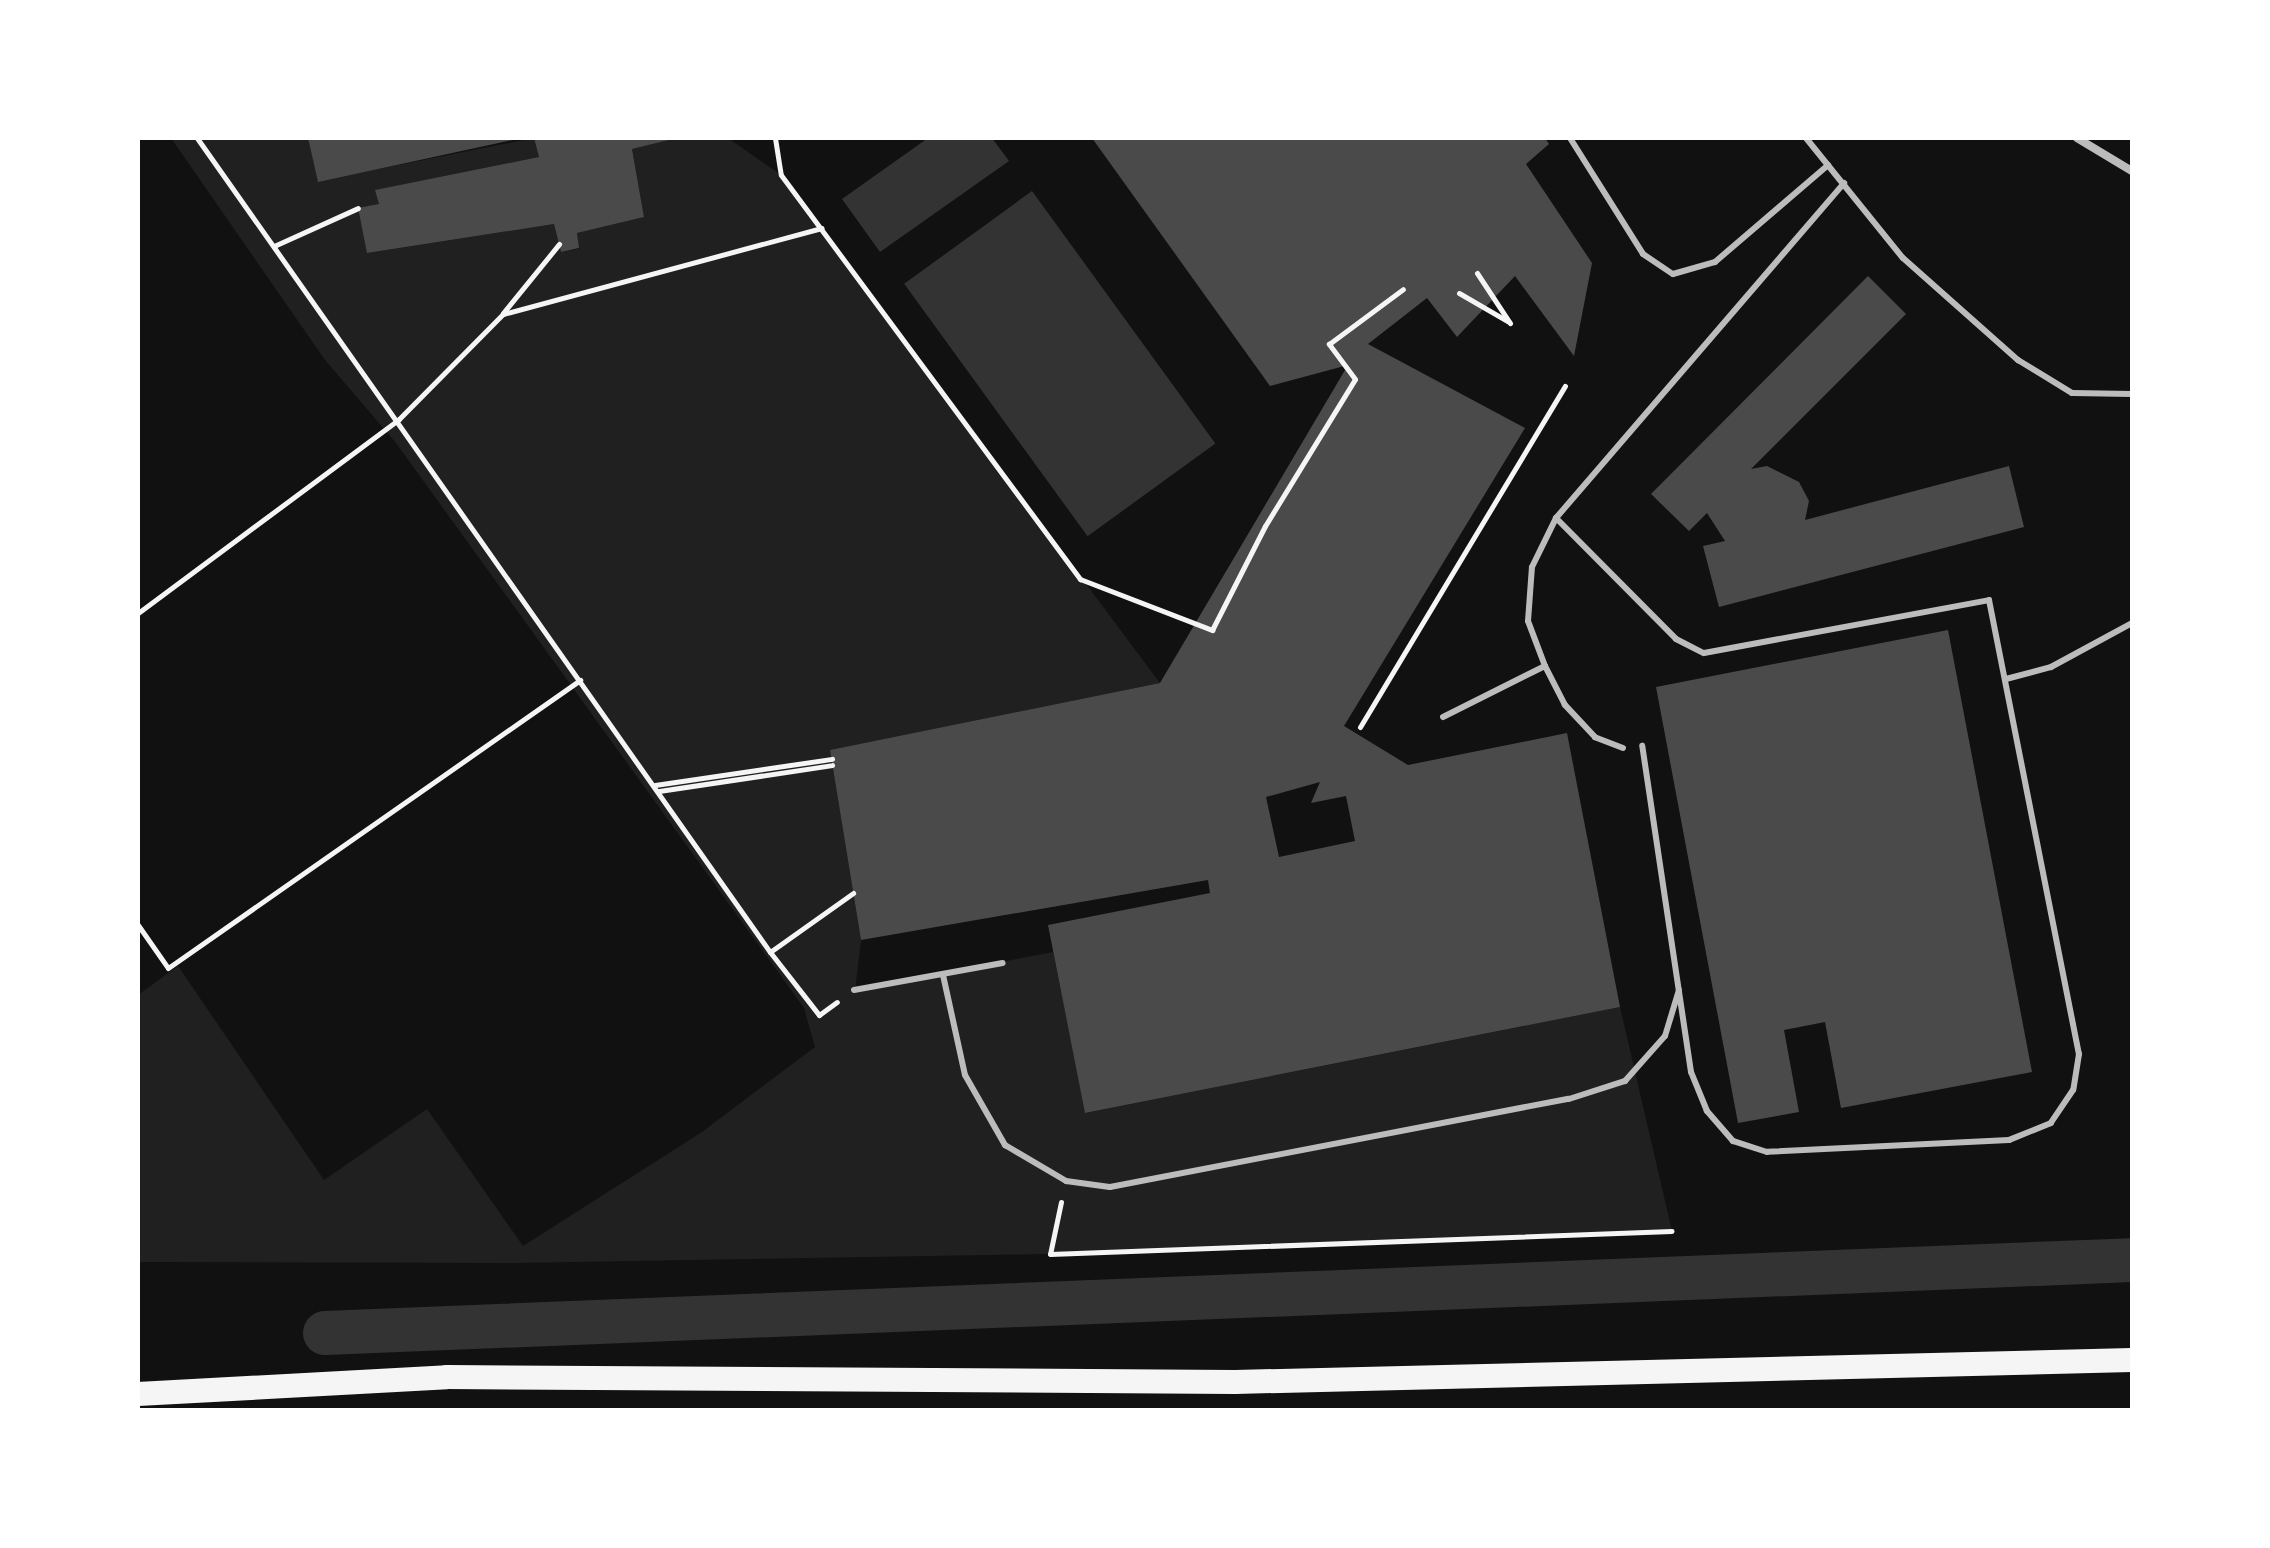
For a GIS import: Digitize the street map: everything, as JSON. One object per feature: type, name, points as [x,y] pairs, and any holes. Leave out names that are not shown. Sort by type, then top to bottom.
[{"type":"highway","points":[[138,1394],[447,1377],[1235,1382],[2132,1360]]},
{"type":"street","points":[[2077,138],[2132,171]]},
{"type":"lane","points":[[1570,138],[1643,254],[1673,274],[1715,262],[1828,165]]},
{"type":"lane","points":[[1806,138],[1903,258],[2018,360],[2072,393],[2132,394]]},
{"type":"lane","points":[[1623,748],[1595,737],[1565,705],[1545,666],[1528,621],[1532,567],[1556,518],[1844,183]]},
{"type":"lane","points":[[1556,518],[1676,639],[1704,653],[1989,600],[2079,1054],[2073,1090],[2051,1123],[2009,1140],[1767,1152],[1733,1141],[1707,1111],[1691,1072],[1642,746]]},
{"type":"lane","points":[[2006,679],[2051,667],[2132,623]]},
{"type":"lane","points":[[1443,717],[1545,666]]},
{"type":"lane","points":[[854,990],[1003,963]]},
{"type":"lane","points":[[943,975],[965,1075],[982,1112],[1005,1145],[1066,1181],[1110,1187],[1569,1099],[1625,1081],[1665,1036],[1680,986]]},
{"type":"path","points":[[197,138],[399,419],[770,952],[819,1015],[854,990]]},
{"type":"path","points":[[775,138],[781,175],[1080,579],[1212,630],[1265,526],[1355,379],[1329,344],[1403,289]]},
{"type":"path","points":[[274,246],[358,208]]},
{"type":"path","points":[[503,314],[822,228]]},
{"type":"path","points":[[138,613],[399,419],[503,314],[559,244]]},
{"type":"path","points":[[1459,293],[1510,323],[1477,273]]},
{"type":"path","points":[[1360,727],[1565,386]]},
{"type":"path","points":[[138,925],[168,968],[580,680]]},
{"type":"path","points":[[657,788],[832,762]]},
{"type":"path","points":[[770,952],[853,893]]},
{"type":"path","points":[[1066,1181],[1050,1254],[1672,1231]]},
{"type":"shaded area","points":[[171,138],[308,138],[318,181],[534,138],[539,157],[376,190],[379,204],[358,209],[368,253],[554,224],[561,252],[579,249],[577,233],[644,217],[632,149],[677,138],[728,138],[781,175],[1160,683],[830,750],[861,940],[855,990],[1053,952],[1086,1113],[1620,1007],[1672,1231],[1050,1254],[515,1263],[138,1262],[138,995],[178,966],[324,1180],[427,1109],[523,1246],[702,1132],[815,1047],[804,1008],[396,443],[325,360]]},
{"type":"shaded area","points":[[928,138],[992,138],[1009,161],[880,252],[842,199]]},
{"type":"shaded area","points":[[1032,191],[1215,443],[1088,536],[904,284]]},
{"type":"building","points":[[308,138],[516,138],[517,139],[318,182]]},
{"type":"building","points":[[534,138],[673,139],[632,149],[644,217],[577,233],[579,248],[561,252],[554,224],[367,253],[358,208],[379,204],[375,190],[539,157]]},
{"type":"building","points":[[1092,138],[1545,138],[1549,144],[1526,164],[1592,263],[1574,356],[1515,276],[1457,337],[1427,298],[1368,344],[1525,428],[1344,726],[1408,765],[1567,733],[1620,1007],[1085,1113],[1048,925],[1210,893],[1208,880],[861,940],[830,750],[1160,683],[1348,365],[1270,386]],"holes":[[[1320,782],[1311,803],[1346,796],[1355,841],[1279,857],[1266,797]]]},
{"type":"building","points":[[1868,276],[1906,314],[1751,469],[1767,466],[1799,482],[1809,501],[1805,520],[2009,466],[2024,527],[1719,607],[1703,546],[1725,541],[1707,513],[1689,531],[1651,494]]},
{"type":"building","points":[[1948,630],[2032,1072],[1841,1108],[1825,1022],[1784,1030],[1799,1112],[1738,1123],[1656,687]]},
{"type":"waterway","points":[[325,1333],[2132,1260]]}]
